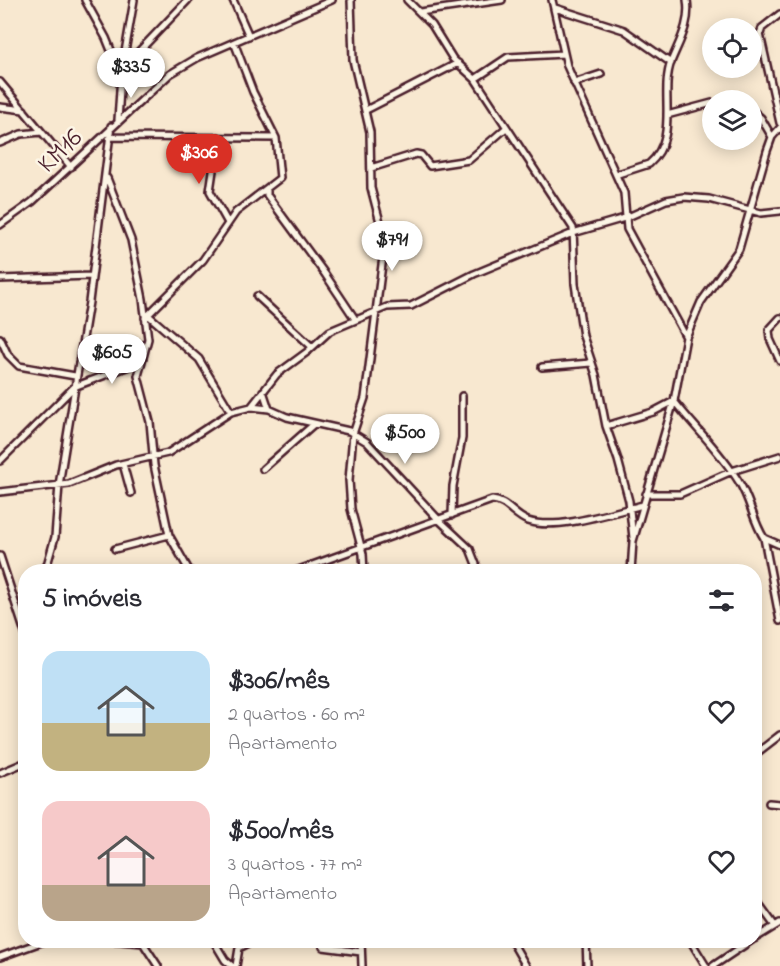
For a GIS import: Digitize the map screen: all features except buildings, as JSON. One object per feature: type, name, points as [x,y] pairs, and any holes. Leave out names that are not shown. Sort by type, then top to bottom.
[{"type":"street","points":[[85,0],[106,38],[121,75]]},
{"type":"street","points":[[118,121],[121,75],[134,0]]},
{"type":"street","points":[[124,67],[188,0]]},
{"type":"street","points":[[233,0],[249,36]]},
{"type":"street","name":"KM16","points":[[0,225],[32,202],[71,167],[111,126],[170,74],[197,58],[332,0]]},
{"type":"street","points":[[351,0],[353,60],[366,110],[371,141],[372,195],[385,238],[365,398],[353,434],[350,496],[363,564]]},
{"type":"street","points":[[407,0],[420,12],[458,63],[475,79],[569,221],[573,233],[575,284],[583,336],[596,375],[606,426],[618,460],[630,508],[633,542],[632,564]]},
{"type":"street","points":[[420,12],[502,0]]},
{"type":"street","points":[[552,0],[564,54],[574,83],[618,174],[628,217],[627,229],[686,337]]},
{"type":"street","points":[[618,174],[653,161],[667,129],[671,63],[682,38],[687,0]]},
{"type":"street","points":[[555,8],[624,30],[671,63]]},
{"type":"street","points":[[780,14],[762,28],[760,34],[780,123]]},
{"type":"street","points":[[147,316],[203,260],[242,205],[280,178],[276,138],[253,92],[234,42]]},
{"type":"street","points":[[475,79],[494,63],[508,57],[564,54]]},
{"type":"street","points":[[366,110],[458,63]]},
{"type":"street","points":[[574,83],[601,74]]},
{"type":"street","points":[[0,82],[71,167]]},
{"type":"street","points":[[667,115],[702,106]]},
{"type":"street","points":[[0,107],[24,110]]},
{"type":"street","points":[[762,120],[772,137]]},
{"type":"street","points":[[48,564],[56,537],[59,485],[93,276],[111,126]]},
{"type":"street","points":[[370,168],[416,154],[421,155],[430,166],[463,162],[472,158],[506,128]]},
{"type":"street","points":[[633,542],[674,401],[686,337],[701,302],[739,249],[772,137],[780,128]]},
{"type":"street","points":[[0,143],[21,134],[42,132]]},
{"type":"street","points":[[110,136],[276,138]]},
{"type":"street","points":[[218,137],[210,191],[228,223]]},
{"type":"street","points":[[106,177],[131,240],[147,316],[148,339],[138,372],[139,385],[148,416],[155,458],[154,465],[169,535],[185,564]]},
{"type":"street","points":[[267,188],[267,195],[355,319]]},
{"type":"street","points":[[259,193],[267,195]]},
{"type":"street","points":[[250,407],[277,374],[330,331],[387,308],[411,306],[474,274],[573,233],[628,217],[666,200],[684,197],[709,199],[761,213],[780,211]]},
{"type":"street","points":[[0,279],[93,276]]},
{"type":"street","points":[[257,296],[312,347]]},
{"type":"street","points":[[378,298],[387,308]]},
{"type":"street","points":[[147,316],[199,359],[231,412]]},
{"type":"street","points":[[780,318],[769,330],[770,339],[780,361]]},
{"type":"street","points":[[0,338],[8,355],[19,366],[75,376]]},
{"type":"street","points":[[0,461],[74,387],[142,361]]},
{"type":"street","points":[[542,367],[591,363]]},
{"type":"street","points":[[263,391],[269,409]]},
{"type":"street","points":[[452,515],[453,486],[462,438],[462,396]]},
{"type":"street","points":[[606,426],[653,412],[674,401]]},
{"type":"street","points":[[674,401],[732,471],[747,495],[758,529],[764,538],[780,621]]},
{"type":"street","points":[[0,492],[59,485],[123,464],[155,458],[178,449],[231,412],[250,407],[269,409],[353,434],[367,442],[438,519],[470,549],[476,564]]},
{"type":"street","points":[[263,469],[314,424]]},
{"type":"street","points":[[646,494],[680,494],[732,471],[780,456]]},
{"type":"street","points":[[123,464],[130,493]]},
{"type":"street","points":[[316,564],[492,500],[503,504],[528,521],[535,522],[590,519],[643,505]]},
{"type":"street","points":[[115,549],[169,535]]},
{"type":"street","points":[[764,538],[780,545]]},
{"type":"street","points":[[0,556],[18,611]]},
{"type":"street","points":[[762,749],[780,735]]},
{"type":"street","points":[[0,773],[18,765]]},
{"type":"street","points":[[769,803],[780,804]]},
{"type":"street","points":[[762,906],[777,924],[762,934]]},
{"type":"street","points":[[0,957],[25,948]]},
{"type":"street","points":[[146,948],[158,966]]},
{"type":"street","points":[[219,948],[234,966]]},
{"type":"street","points":[[234,966],[238,948]]},
{"type":"street","points":[[331,948],[361,952]]},
{"type":"street","points":[[361,948],[362,966]]},
{"type":"street","points":[[516,948],[526,966]]},
{"type":"street","points":[[586,948],[587,966]]},
{"type":"street","points":[[695,948],[706,966]]},
{"type":"street","points":[[713,966],[741,948]]}]
